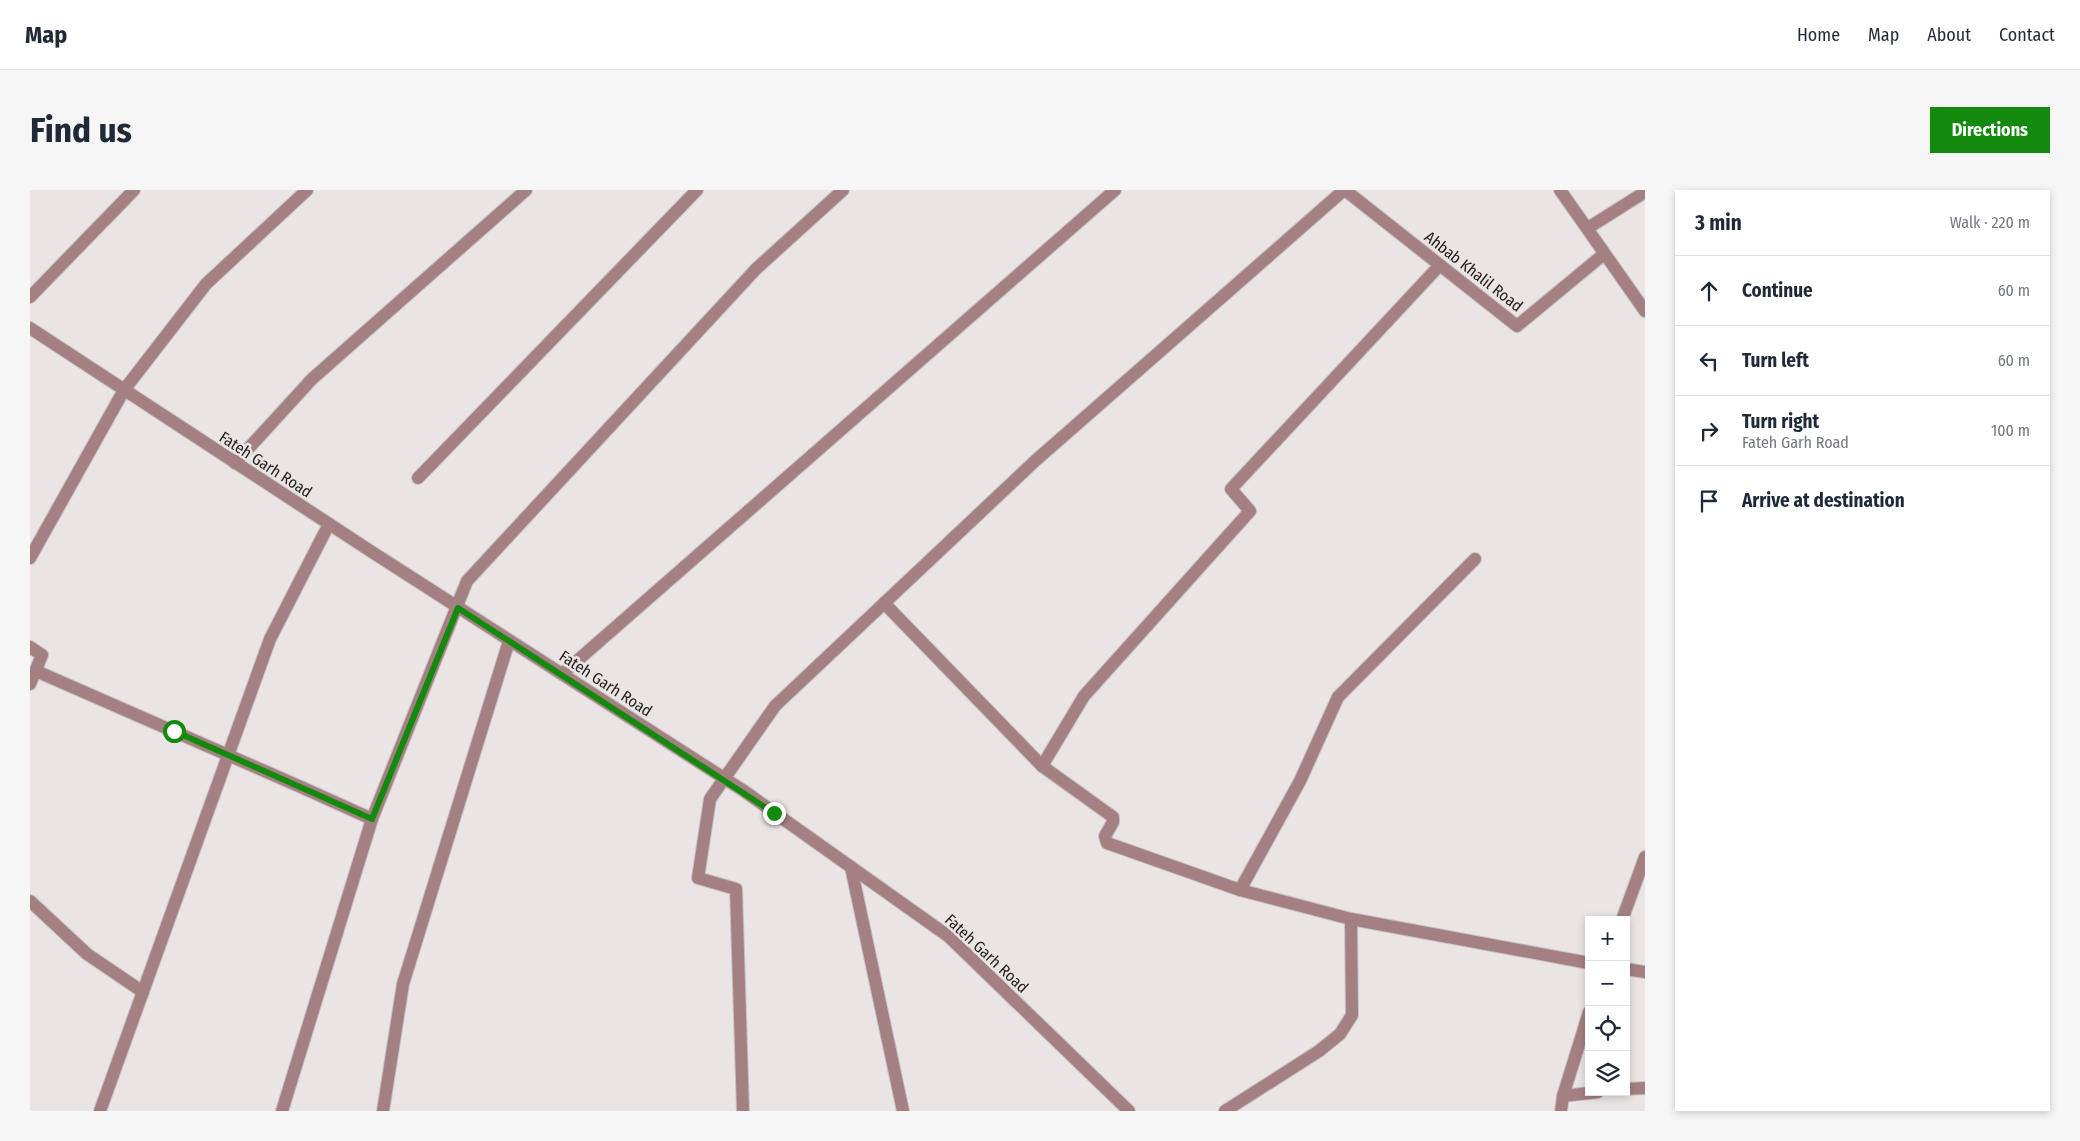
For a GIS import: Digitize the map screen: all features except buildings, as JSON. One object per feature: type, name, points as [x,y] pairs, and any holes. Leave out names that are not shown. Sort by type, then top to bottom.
[{"type":"street","points":[[30,297],[134,190]]},
{"type":"street","points":[[30,558],[124,390],[206,284],[307,190]]},
{"type":"street","points":[[235,463],[312,379],[526,190]]},
{"type":"street","points":[[418,478],[697,190]]},
{"type":"street","points":[[282,1111],[372,819],[458,608],[467,581],[756,269],[843,190]]},
{"type":"street","points":[[562,674],[1115,190]]},
{"type":"street","points":[[743,1111],[736,889],[698,878],[710,798],[725,780],[775,706],[1035,461],[1344,190]]},
{"type":"street","name":"Ahbab Khalil Road","points":[[1344,190],[1518,326],[1604,254]]},
{"type":"street","points":[[1560,190],[1645,311]]},
{"type":"street","points":[[1588,228],[1645,192]]},
{"type":"street","points":[[1042,766],[1084,696],[1250,511],[1231,489],[1440,265]]},
{"type":"street","name":"Fateh Garh Road","points":[[30,328],[725,780],[948,936],[1129,1111]]},
{"type":"street","points":[[100,1111],[270,639],[329,524]]},
{"type":"street","points":[[1240,890],[1300,781],[1338,697],[1475,558]]},
{"type":"street","points":[[884,604],[1042,766],[1113,818],[1113,822],[1104,836],[1104,840],[1107,843],[1240,890],[1351,919],[1585,962]]},
{"type":"street","points":[[382,1111],[403,984],[509,641]]},
{"type":"street","points":[[30,647],[42,655],[30,684]]},
{"type":"street","points":[[36,671],[372,819]]},
{"type":"street","points":[[1623,916],[1645,858]]},
{"type":"street","points":[[851,867],[903,1111]]},
{"type":"street","points":[[30,901],[87,954],[143,992]]},
{"type":"street","points":[[1225,1111],[1319,1051],[1340,1034],[1352,1015],[1351,919]]},
{"type":"street","points":[[1630,970],[1645,972]]},
{"type":"street","points":[[1561,1111],[1563,1096],[1585,1025]]},
{"type":"street","points":[[1630,1090],[1645,1088]]},
{"type":"street","points":[[1563,1096],[1585,1093]]},
{"type":"route","points":[[174,731],[372,819],[458,608],[744,791],[774,813]]}]
